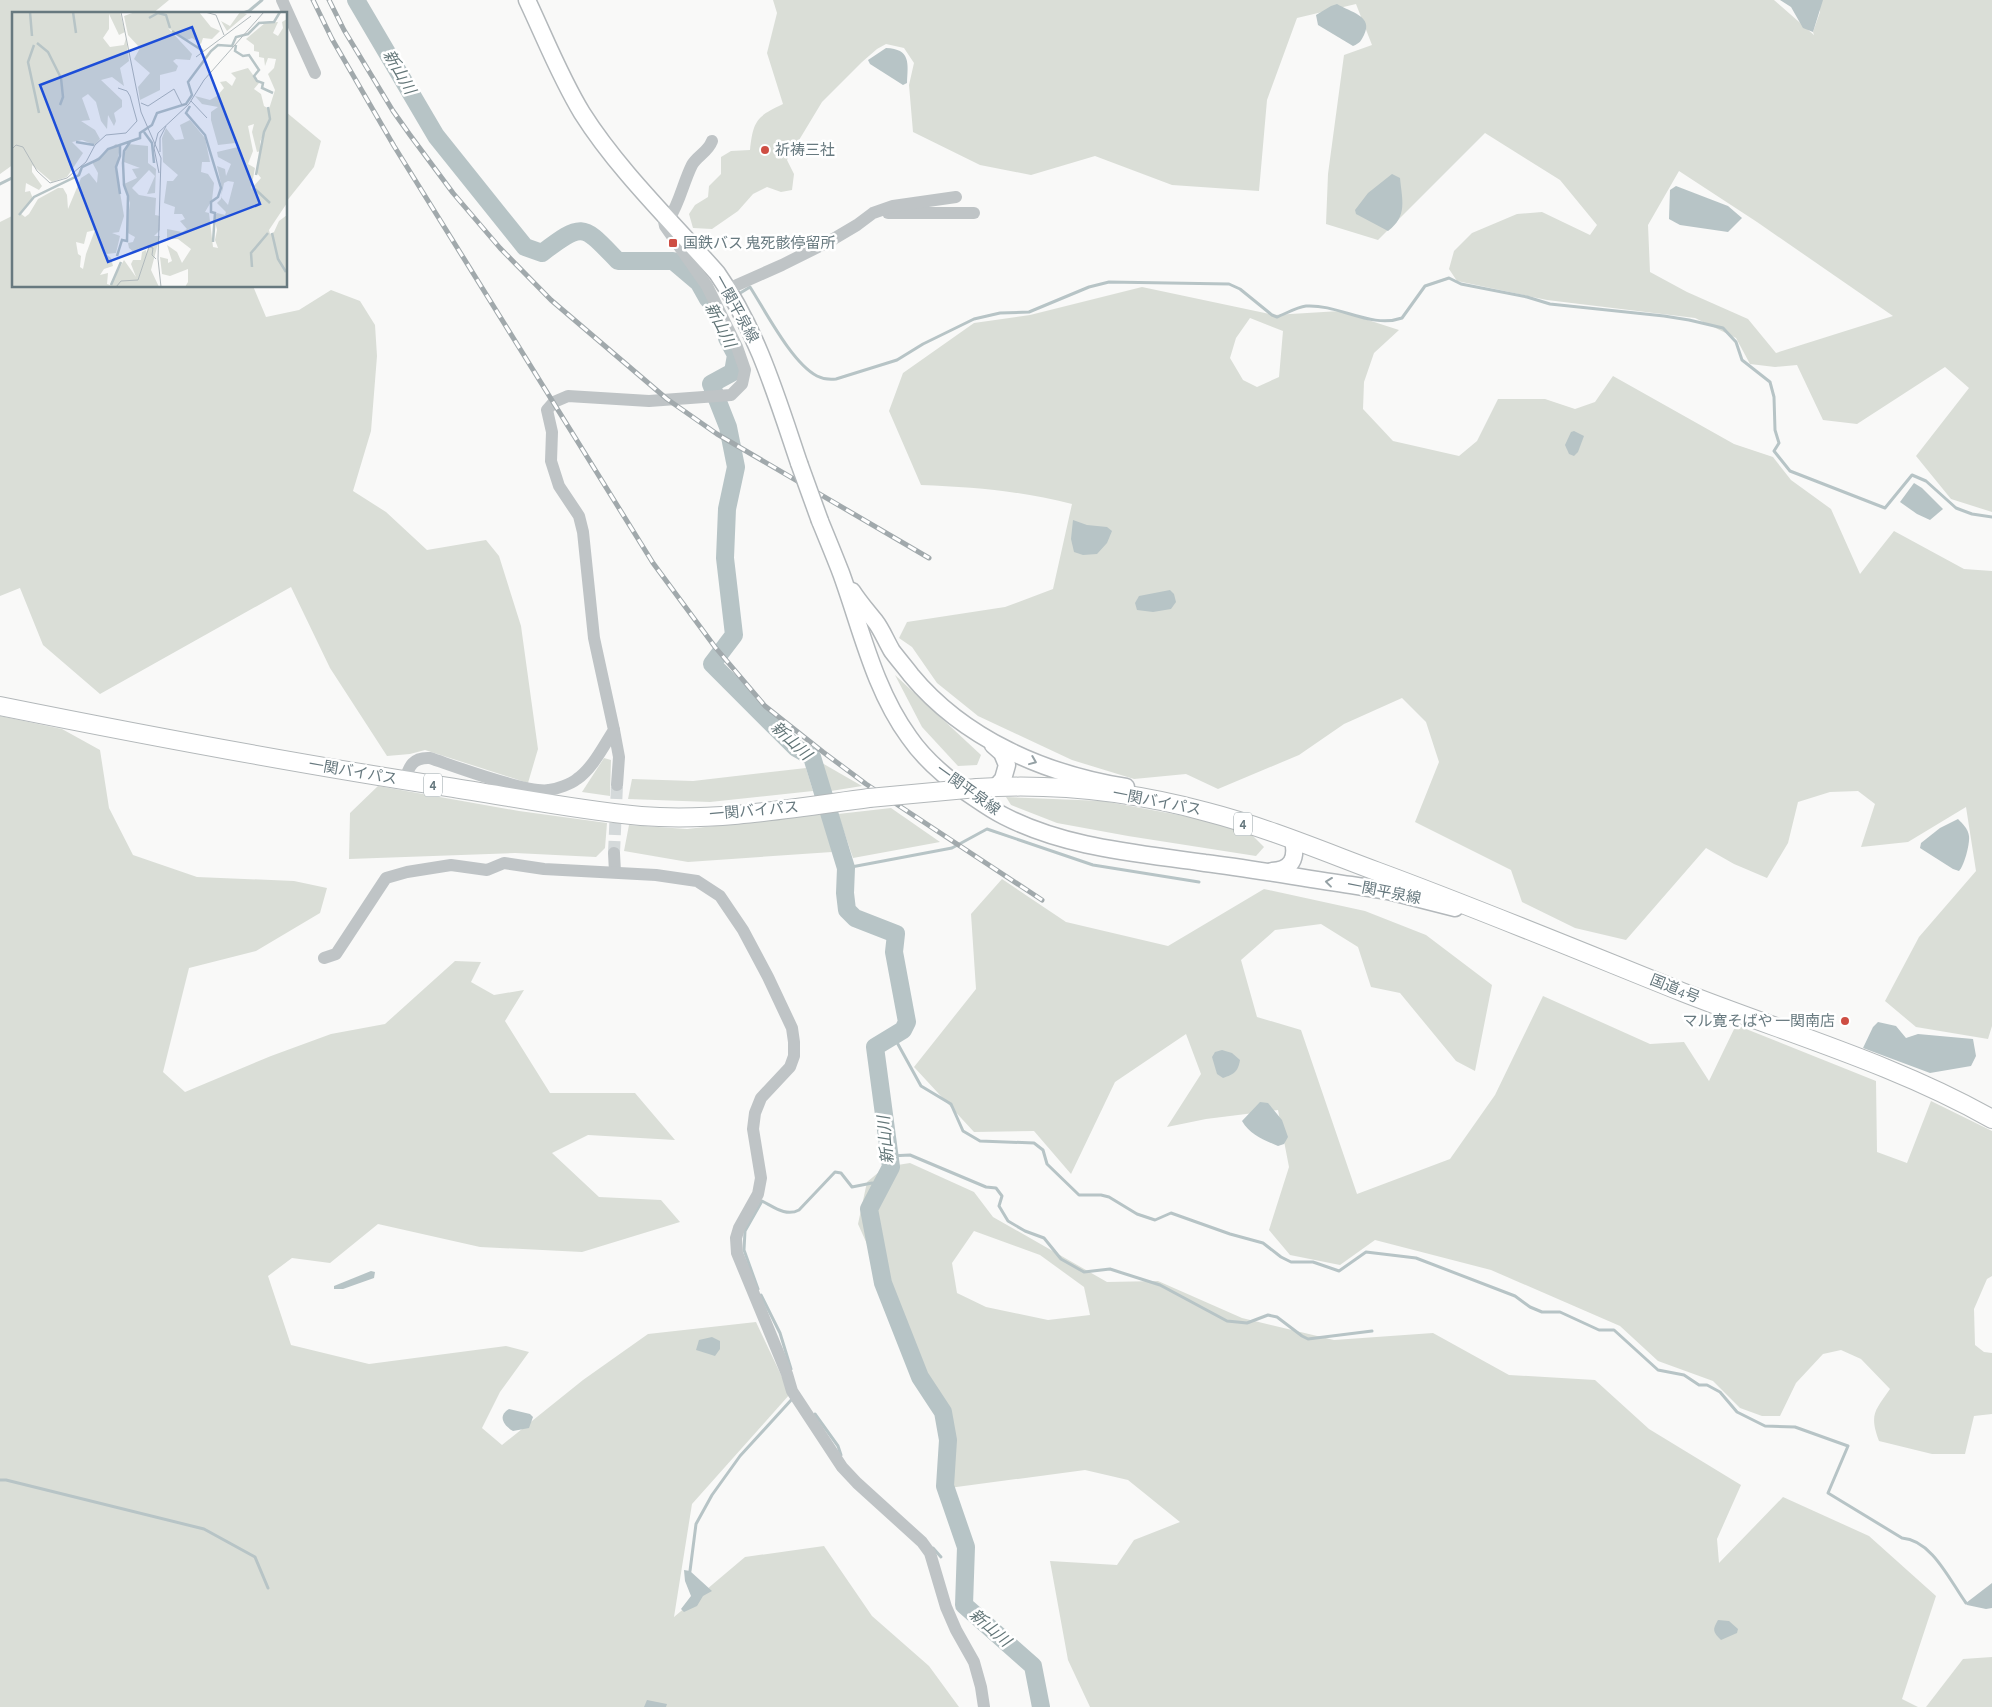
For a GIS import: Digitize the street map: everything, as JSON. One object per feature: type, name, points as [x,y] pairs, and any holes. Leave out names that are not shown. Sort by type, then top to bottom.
[{"type":"highway","name":"一関バイパス","points":[[0,706],[325,767],[534,802],[641,816],[753,813],[869,798],[996,786],[1021,786],[1120,794],[1210,812],[1293,840],[1496,918]]},
{"type":"highway","name":"国道4号","points":[[1496,918],[1705,1000],[1853,1055],[1909,1078],[1992,1119]]},
{"type":"main road","name":"一関平泉線","points":[[527,0],[566,86],[583,114],[605,146],[716,273],[728,289],[746,322],[771,378],[799,463],[841,574],[856,620],[896,716],[908,736],[922,753],[948,779],[987,807],[1012,820],[1043,833],[1089,845],[1388,891],[1496,918]]},
{"type":"main road","name":"一関平泉線","points":[[841,574],[865,611],[875,622],[893,652],[912,676],[956,718],[989,740],[1029,760],[1068,774],[1172,796],[1210,812]]},
{"type":"main road","name":"一関平泉線","points":[[989,740],[1002,753],[1007,765],[1002,779],[996,786]]},
{"type":"main road","points":[[1270,872],[1282,870],[1291,863],[1294,849],[1293,840]]},
{"type":"street","points":[[282,0],[287,12]]},
{"type":"street","points":[[288,13],[315,73]]},
{"type":"street","points":[[617,785],[619,756],[594,638],[583,532],[579,516],[559,486],[551,461],[552,432],[548,410],[554,402],[568,396],[649,401],[731,395],[742,384],[745,370],[737,347],[707,286],[665,226],[665,215],[677,208],[693,164],[709,148],[712,141]]},
{"type":"street","points":[[728,289],[830,241],[857,225],[872,213],[893,206],[956,196]]},
{"type":"street","points":[[872,213],[974,213]]},
{"type":"street","points":[[405,780],[409,768],[414,761],[430,758],[516,785],[537,790],[549,790],[576,780],[585,773],[614,730]]},
{"type":"street","points":[[614,853],[615,872]]},
{"type":"street","points":[[324,958],[336,954],[386,878],[451,865],[487,870],[504,863],[544,869],[656,875],[697,881],[720,896],[743,930],[792,1028],[794,1042],[794,1056],[790,1067],[761,1098],[754,1113],[752,1129],[761,1178],[758,1194],[737,1233],[737,1253],[792,1391],[842,1467],[856,1483],[922,1542],[930,1553],[946,1606],[974,1662],[984,1707]]},
{"type":"shaded area","points":[[0,0],[169,0],[154,12],[12,12],[12,165],[0,174]]},
{"type":"shaded area","points":[[773,0],[1774,0],[1814,35],[1813,32],[1820,12],[1819,0],[1992,0],[1992,512],[1951,499],[1916,456],[1969,388],[1945,367],[1857,424],[1823,420],[1797,365],[1775,367],[1750,364],[1736,338],[1695,318],[1547,300],[1457,281],[1449,269],[1454,251],[1472,233],[1517,214],[1542,212],[1590,235],[1597,225],[1560,180],[1485,133],[1378,240],[1326,224],[1328,174],[1344,55],[1372,45],[1356,4],[1297,18],[1267,100],[1259,191],[1172,185],[1095,156],[1031,175],[980,165],[913,132],[909,85],[914,63],[904,48],[886,44],[862,62],[822,102],[787,160],[794,174],[792,190],[781,192],[767,187],[753,194],[738,211],[712,229],[693,228],[689,214],[695,205],[708,197],[709,186],[721,174],[721,157],[731,151],[750,150],[753,132],[758,121],[767,112],[783,104],[767,53],[777,13]],"holes":[[[1679,171],[1757,222],[1893,316],[1776,353],[1748,319],[1687,292],[1650,272],[1648,225]]]},
{"type":"shaded area","points":[[1780,0],[1823,0],[1813,32],[1803,28],[1791,7]]},
{"type":"shaded area","points":[[1337,4],[1359,15],[1366,23],[1362,39],[1353,46],[1318,25],[1316,15]]},
{"type":"shaded area","points":[[886,48],[900,51],[904,54],[908,69],[907,83],[903,85],[870,64],[868,60]]},
{"type":"shaded area","points":[[288,114],[321,141],[314,167],[288,200]]},
{"type":"shaded area","points":[[1392,174],[1400,178],[1402,207],[1399,219],[1388,231],[1356,214],[1355,210],[1368,193]]},
{"type":"shaded area","points":[[1676,186],[1728,206],[1742,218],[1728,232],[1680,225],[1669,219],[1670,190]]},
{"type":"shaded area","points":[[12,216],[12,288],[254,288],[266,317],[299,310],[331,290],[360,301],[375,325],[377,356],[371,431],[353,491],[386,512],[427,550],[486,540],[499,556],[521,626],[538,749],[528,783],[425,750],[410,754],[387,756],[330,668],[291,587],[100,694],[43,645],[20,588],[0,596],[0,222]]},
{"type":"shaded area","points":[[1142,287],[1274,315],[1340,311],[1399,330],[1374,353],[1364,382],[1363,409],[1393,441],[1459,456],[1477,441],[1498,399],[1545,399],[1575,409],[1595,402],[1613,376],[1734,444],[1773,457],[1791,480],[1831,509],[1860,574],[1894,531],[1964,569],[1992,571],[1992,1026],[1988,1039],[1916,1027],[1885,1001],[1919,937],[1976,871],[1966,807],[1908,842],[1861,847],[1875,804],[1858,791],[1830,792],[1798,802],[1788,843],[1767,878],[1734,864],[1706,848],[1626,940],[1575,928],[1522,902],[1511,870],[1415,822],[1439,762],[1426,722],[1402,698],[1344,724],[1299,755],[1218,789],[1186,774],[1134,779],[1072,760],[978,716],[937,683],[912,647],[899,638],[907,622],[1005,607],[1053,589],[1072,504],[997,490],[921,485],[889,411],[903,373],[974,323],[1030,315]],"holes":[[[1250,318],[1283,331],[1279,377],[1257,387],[1243,380],[1230,358],[1236,338]]]},
{"type":"shaded area","points":[[1574,431],[1584,436],[1578,452],[1574,456],[1569,454],[1565,445],[1571,432]]},
{"type":"shaded area","points":[[1914,483],[1922,488],[1943,509],[1930,520],[1917,514],[1900,502]]},
{"type":"shaded area","points":[[1073,520],[1087,525],[1107,527],[1112,531],[1107,543],[1097,554],[1083,555],[1074,552],[1071,539]]},
{"type":"shaded area","points":[[1170,590],[1174,594],[1176,602],[1171,609],[1153,612],[1137,610],[1135,603],[1139,596]]},
{"type":"shaded area","points":[[895,675],[981,755],[977,765],[958,766],[922,727]]},
{"type":"shaded area","points":[[0,716],[62,729],[100,750],[109,808],[133,855],[197,877],[294,881],[327,888],[320,913],[256,951],[189,968],[163,1072],[185,1092],[271,1056],[331,1034],[385,1024],[455,961],[481,962],[471,982],[494,995],[524,990],[505,1021],[550,1093],[635,1093],[675,1140],[588,1135],[552,1153],[599,1197],[661,1200],[680,1222],[582,1252],[480,1247],[378,1224],[330,1263],[292,1258],[268,1276],[291,1345],[369,1364],[506,1346],[529,1352],[500,1392],[482,1428],[502,1445],[583,1380],[648,1334],[756,1322],[790,1394],[692,1504],[674,1617],[745,1557],[824,1546],[872,1616],[929,1666],[959,1707],[0,1707]]},
{"type":"shaded area","points":[[604,758],[611,760],[610,796],[582,792]]},
{"type":"shaded area","points":[[822,763],[862,786],[831,791]]},
{"type":"shaded area","points":[[806,768],[813,791],[710,802],[628,799],[632,779],[693,781]]},
{"type":"shaded area","points":[[378,786],[519,811],[607,823],[605,848],[596,857],[515,853],[349,859],[350,813]]},
{"type":"shaded area","points":[[1006,797],[1103,801],[1195,818],[1251,834],[1264,847],[1256,856],[1057,823],[1011,805]]},
{"type":"shaded area","points":[[891,808],[940,842],[853,858],[838,814]]},
{"type":"shaded area","points":[[824,814],[832,852],[688,862],[624,851],[629,825],[687,829]]},
{"type":"shaded area","points":[[1958,819],[1969,836],[1966,855],[1959,871],[1920,848],[1921,843],[1940,828]]},
{"type":"shaded area","points":[[1002,879],[1066,922],[1168,946],[1264,889],[1365,911],[1426,935],[1492,985],[1475,1071],[1456,1061],[1400,993],[1371,987],[1358,947],[1321,924],[1275,930],[1241,960],[1257,1017],[1301,1030],[1357,1194],[1450,1159],[1495,1095],[1543,996],[1650,1044],[1684,1042],[1709,1081],[1736,1025],[1876,1081],[1877,1152],[1907,1163],[1931,1101],[1992,1131],[1992,1276],[1987,1279],[1974,1309],[1975,1345],[1984,1352],[1992,1353],[1992,1414],[1974,1416],[1965,1454],[1932,1454],[1879,1441],[1874,1425],[1875,1413],[1890,1389],[1861,1359],[1841,1350],[1823,1354],[1796,1383],[1780,1416],[1762,1416],[1740,1408],[1713,1381],[1658,1361],[1620,1326],[1491,1270],[1375,1240],[1340,1265],[1290,1255],[1269,1230],[1289,1167],[1278,1110],[1206,1119],[1167,1127],[1201,1074],[1186,1034],[1115,1082],[1071,1174],[1034,1131],[974,1132],[914,1067],[976,989],[971,914]]},
{"type":"shaded area","points":[[1878,1022],[1896,1026],[1906,1038],[1918,1034],[1973,1039],[1976,1056],[1971,1066],[1930,1073],[1863,1048],[1873,1027]]},
{"type":"shaded area","points":[[1222,1050],[1232,1053],[1240,1060],[1235,1072],[1223,1078],[1217,1074],[1212,1057],[1215,1052]]},
{"type":"shaded area","points":[[1260,1102],[1268,1103],[1282,1120],[1288,1137],[1284,1144],[1278,1146],[1263,1139],[1249,1130],[1242,1121]]},
{"type":"shaded area","points":[[910,1163],[974,1192],[993,1217],[1107,1282],[1158,1281],[1242,1318],[1334,1340],[1433,1333],[1509,1375],[1595,1380],[1649,1429],[1741,1485],[1717,1539],[1719,1563],[1783,1497],[1869,1536],[1936,1596],[1902,1699],[1918,1707],[1090,1707],[1068,1660],[1050,1561],[1117,1565],[1134,1540],[1180,1522],[1128,1480],[1085,1470],[949,1488],[951,1423],[918,1379],[888,1284],[858,1224],[867,1182],[885,1167]],"holes":[[[974,1231],[1040,1255],[1084,1287],[1090,1315],[1048,1320],[986,1307],[957,1293],[952,1263]]]},
{"type":"shaded area","points":[[371,1271],[375,1272],[374,1278],[343,1289],[334,1289],[334,1286]]},
{"type":"shaded area","points":[[712,1337],[720,1341],[720,1349],[715,1356],[696,1350],[699,1340]]},
{"type":"shaded area","points":[[509,1409],[530,1414],[533,1417],[529,1428],[513,1431],[507,1426],[503,1421],[503,1415]]},
{"type":"shaded area","points":[[684,1570],[690,1571],[712,1591],[703,1596],[697,1606],[684,1612],[681,1609],[691,1596],[685,1581]]},
{"type":"shaded area","points":[[1992,1583],[1992,1608],[1986,1609],[1967,1605],[1966,1603]]},
{"type":"shaded area","points":[[1718,1620],[1729,1621],[1738,1629],[1737,1633],[1721,1640],[1714,1631]]},
{"type":"shaded area","points":[[1992,1657],[1992,1707],[1926,1707],[1963,1659]]},
{"type":"shaded area","points":[[647,1700],[667,1704],[666,1707],[644,1707]]},
{"type":"waterway","points":[[246,12],[262,0]]},
{"type":"waterway","name":"新山川","points":[[356,0],[436,136],[525,247],[542,253],[567,236],[575,232],[583,232],[590,234],[618,261],[673,261],[699,283],[708,299]]},
{"type":"waterway","points":[[0,184],[12,178]]},
{"type":"waterway","points":[[737,295],[750,287],[789,349],[808,369],[824,379],[836,379],[897,360],[923,344],[974,319],[1000,313],[1029,312],[1089,287],[1109,282],[1229,284],[1240,289],[1277,317],[1306,306],[1318,306],[1367,319],[1390,321],[1402,318],[1425,286],[1449,278],[1461,284],[1527,297],[1550,304],[1689,320],[1723,328],[1736,342],[1742,360],[1770,382],[1774,397],[1775,430],[1779,443],[1774,451],[1790,471],[1885,508],[1912,475],[1926,481],[1956,508],[1972,514],[1992,517]]},
{"type":"waterway","name":"新山川","points":[[727,338],[736,355],[733,372],[711,384],[728,427],[736,467],[727,509],[725,558],[734,635],[712,664],[796,748],[812,757],[846,868],[845,893],[847,910],[855,918],[896,934],[894,952],[907,1022],[903,1030],[875,1047],[891,1167],[869,1209],[883,1283],[920,1377],[943,1412],[948,1440],[945,1486],[966,1547],[964,1605],[1033,1666],[1041,1707]]},
{"type":"waterway","points":[[846,868],[952,848],[987,829],[1093,865],[1199,882]]},
{"type":"waterway","points":[[894,1037],[921,1086],[951,1104],[963,1131],[980,1141],[1034,1143],[1043,1150],[1047,1164],[1079,1195],[1109,1197],[1137,1214],[1155,1220],[1171,1213],[1230,1234],[1263,1243],[1291,1262],[1313,1262],[1339,1271],[1366,1252],[1416,1258],[1515,1296],[1530,1307],[1542,1312],[1560,1312],[1599,1330],[1614,1330],[1658,1370],[1684,1375],[1699,1385],[1707,1385],[1720,1392],[1737,1412],[1765,1426],[1795,1427],[1848,1446],[1828,1493],[1902,1538],[1913,1540],[1922,1546],[1947,1573],[1966,1603]]},
{"type":"waterway","points":[[890,1156],[910,1155],[986,1187],[996,1188],[1002,1196],[999,1206],[1008,1221],[1025,1231],[1044,1238],[1061,1259],[1084,1272],[1110,1269],[1160,1285],[1227,1321],[1247,1323],[1268,1315],[1277,1317],[1308,1339],[1372,1331]]},
{"type":"waterway","points":[[758,1289],[744,1250],[745,1231],[762,1201],[785,1212],[794,1212],[799,1210],[835,1172],[841,1173],[852,1187],[872,1183],[881,1186]]},
{"type":"waterway","points":[[761,1295],[780,1333],[791,1369]]},
{"type":"waterway","points":[[690,1571],[696,1524],[712,1495],[740,1456],[793,1398]]},
{"type":"waterway","points":[[815,1414],[838,1446],[841,1455]]},
{"type":"waterway","points":[[0,1480],[204,1529],[255,1557],[268,1588]]},
{"type":"waterway","points":[[933,1548],[941,1557]]},
{"type":"tunnel","points":[[614,853],[617,785]]},
{"type":"railway","points":[[313,0],[332,39],[394,146],[653,563],[715,647],[765,706],[823,752],[866,784],[1042,900]]},
{"type":"railway","points":[[329,0],[344,30],[393,111],[410,135],[453,193],[500,248],[551,300],[667,399],[717,434],[929,558]]},
{"type":"place","name":"祈祷三社","points":[[765,150]]},
{"type":"place","name":"国鉄バス 鬼死骸停留所","points":[[673,243]]},
{"type":"place","name":"マル寛そばや 一関南店","points":[[1845,1021]]}]
